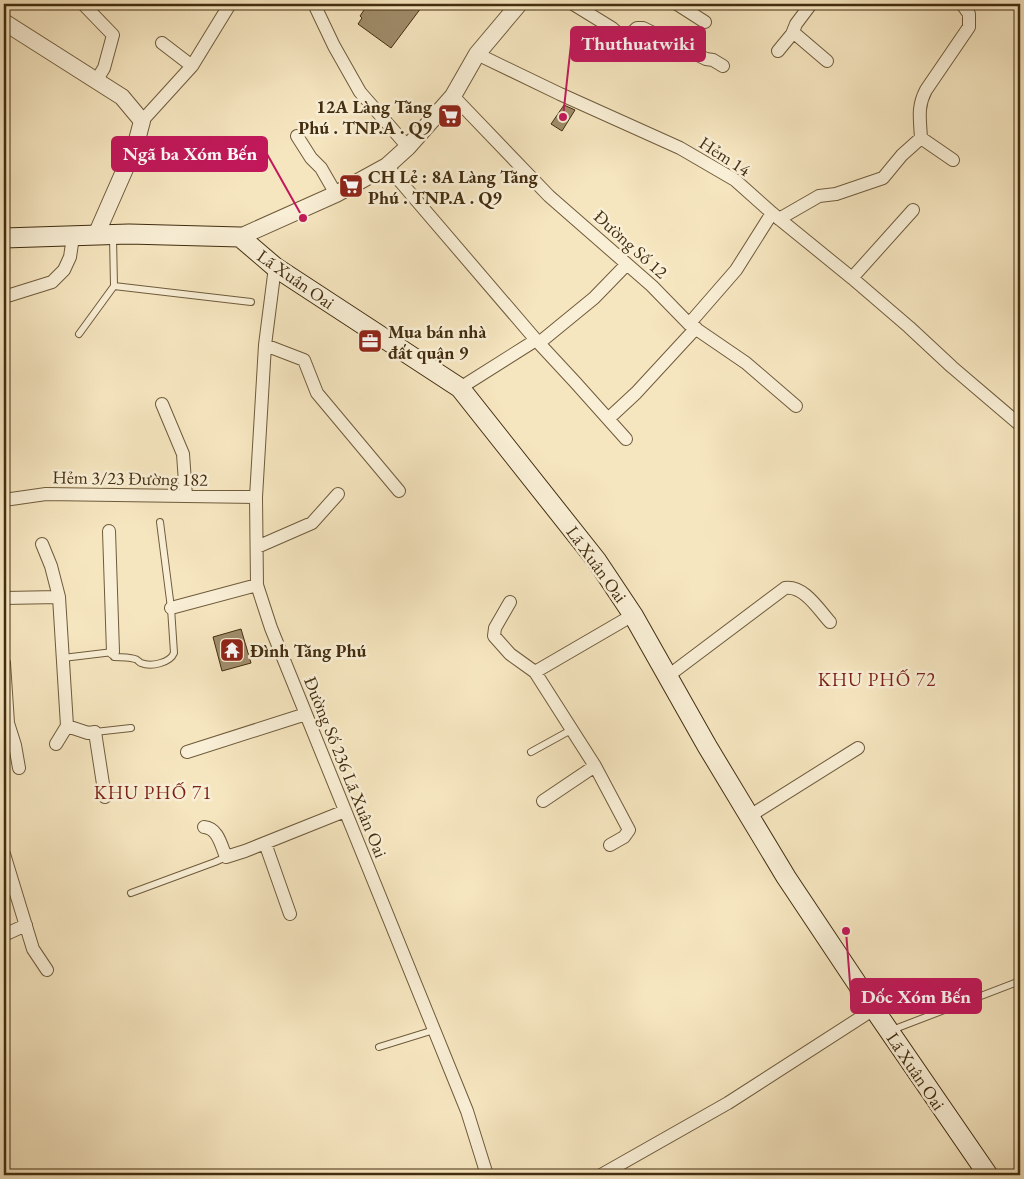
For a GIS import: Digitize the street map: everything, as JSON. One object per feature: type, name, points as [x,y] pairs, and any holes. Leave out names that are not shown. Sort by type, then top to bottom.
[{"type":"main road","name":"Lã Xuân Oai","points":[[4,238],[139,234],[240,237],[275,266],[460,388],[597,561],[633,615],[748,817],[786,878],[988,1175]]},
{"type":"street","points":[[83,4],[113,34],[104,68],[96,81]]},
{"type":"street","points":[[104,235],[136,144],[142,121],[192,66],[230,4]]},
{"type":"street","points":[[314,4],[334,46],[360,92],[408,147]]},
{"type":"street","points":[[240,237],[336,194],[387,166],[408,147],[453,96],[477,54],[519,4]]},
{"type":"street","points":[[573,4],[612,28],[625,40],[637,28],[643,28],[723,66]]},
{"type":"street","points":[[677,4],[704,22]]},
{"type":"street","points":[[778,51],[811,4]]},
{"type":"street","points":[[608,419],[636,393],[693,326],[775,216],[819,196],[836,194],[883,178],[902,155],[921,138],[920,101],[970,27],[969,14],[962,4]]},
{"type":"street","points":[[4,22],[122,97],[142,121]]},
{"type":"street","points":[[793,32],[827,61]]},
{"type":"street","points":[[162,43],[192,66]]},
{"type":"street","name":"Hẻm 14","points":[[477,54],[680,148],[735,180],[775,216],[852,278],[1020,425]]},
{"type":"street","name":"Đường Số 12","points":[[453,96],[549,196],[652,286],[693,326],[746,363],[796,406]]},
{"type":"street","points":[[297,136],[311,158],[321,168],[336,194]]},
{"type":"street","points":[[921,138],[953,160]]},
{"type":"street","points":[[387,166],[537,342],[626,439]]},
{"type":"street","points":[[852,278],[913,210]]},
{"type":"street","points":[[4,297],[52,282],[64,270],[70,257],[73,237]]},
{"type":"street","points":[[460,388],[537,342],[594,298],[627,264]]},
{"type":"street","name":"Đường Số 236 Lã Xuân Oai","points":[[275,266],[265,345],[256,498],[257,585],[271,628],[467,1112],[487,1175]]},
{"type":"street","points":[[265,345],[304,360],[317,393],[398,491]]},
{"type":"street","points":[[162,404],[183,454],[186,496]]},
{"type":"street","name":"Hẻm 3/23 Đường 182","points":[[4,500],[46,494],[256,498]]},
{"type":"street","points":[[257,547],[312,523],[338,494]]},
{"type":"street","points":[[109,531],[113,652]]},
{"type":"street","points":[[42,544],[51,566],[59,597],[68,726],[56,744]]},
{"type":"street","points":[[171,608],[257,585]]},
{"type":"street","points":[[668,676],[785,588],[793,588],[804,594],[830,622]]},
{"type":"street","points":[[4,598],[59,597]]},
{"type":"street","points":[[510,602],[494,628],[494,636],[510,654],[535,672],[595,766],[629,828],[627,834],[610,845]]},
{"type":"street","points":[[535,672],[633,615]]},
{"type":"street","points":[[4,663],[8,723],[19,768]]},
{"type":"street","points":[[188,752],[306,714]]},
{"type":"street","points":[[68,726],[88,732],[95,732],[105,797]]},
{"type":"street","points":[[748,817],[858,748]]},
{"type":"street","points":[[543,801],[595,766]]},
{"type":"street","points":[[204,827],[214,830],[226,857],[345,810]]},
{"type":"street","points":[[265,843],[290,914]]},
{"type":"street","points":[[4,854],[34,949],[47,970]]},
{"type":"street","points":[[4,935],[26,925]]},
{"type":"street","points":[[601,1175],[728,1104],[874,1009]]},
{"type":"lane","points":[[79,334],[114,286],[104,235]]},
{"type":"lane","points":[[114,286],[251,302]]},
{"type":"lane","points":[[63,658],[113,652],[114,657],[137,659],[141,663],[152,665],[168,661],[172,658],[174,653],[171,608],[160,522]]},
{"type":"lane","points":[[95,732],[131,728]]},
{"type":"lane","points":[[531,752],[572,730]]},
{"type":"lane","points":[[131,893],[226,857]]},
{"type":"lane","points":[[889,1031],[1020,981]]},
{"type":"lane","points":[[379,1047],[434,1030]]},
{"type":"building","points":[[368,4],[424,4],[391,48],[358,24],[362,18],[360,16]]},
{"type":"building","points":[[564,105],[575,110],[562,131],[551,124]]},
{"type":"building","name":"Đình Tăng Phú","points":[[241,629],[251,663],[222,671],[213,637]]},
{"type":"place","name":"12A Làng Tăng Phú . TNP.A . Q9","points":[[450,116]]},
{"type":"place","name":"Thuthuatwiki","points":[[563,117]]},
{"type":"place","name":"CH Lẻ : 8A Làng Tăng Phú . TNP.A . Q9","points":[[351,186]]},
{"type":"place","name":"Ngã ba Xóm Bến","points":[[303,218]]},
{"type":"place","name":"Mua bán nhà đất quận 9","points":[[370,341]]},
{"type":"place","name":"Đình Tăng Phú","points":[[232,650]]},
{"type":"place","name":"Dốc Xóm Bến","points":[[846,931]]},
{"type":"district","name":"KHU PHỐ 72","points":[[877,679]]},
{"type":"district","name":"KHU PHỐ 71","points":[[153,792]]}]
